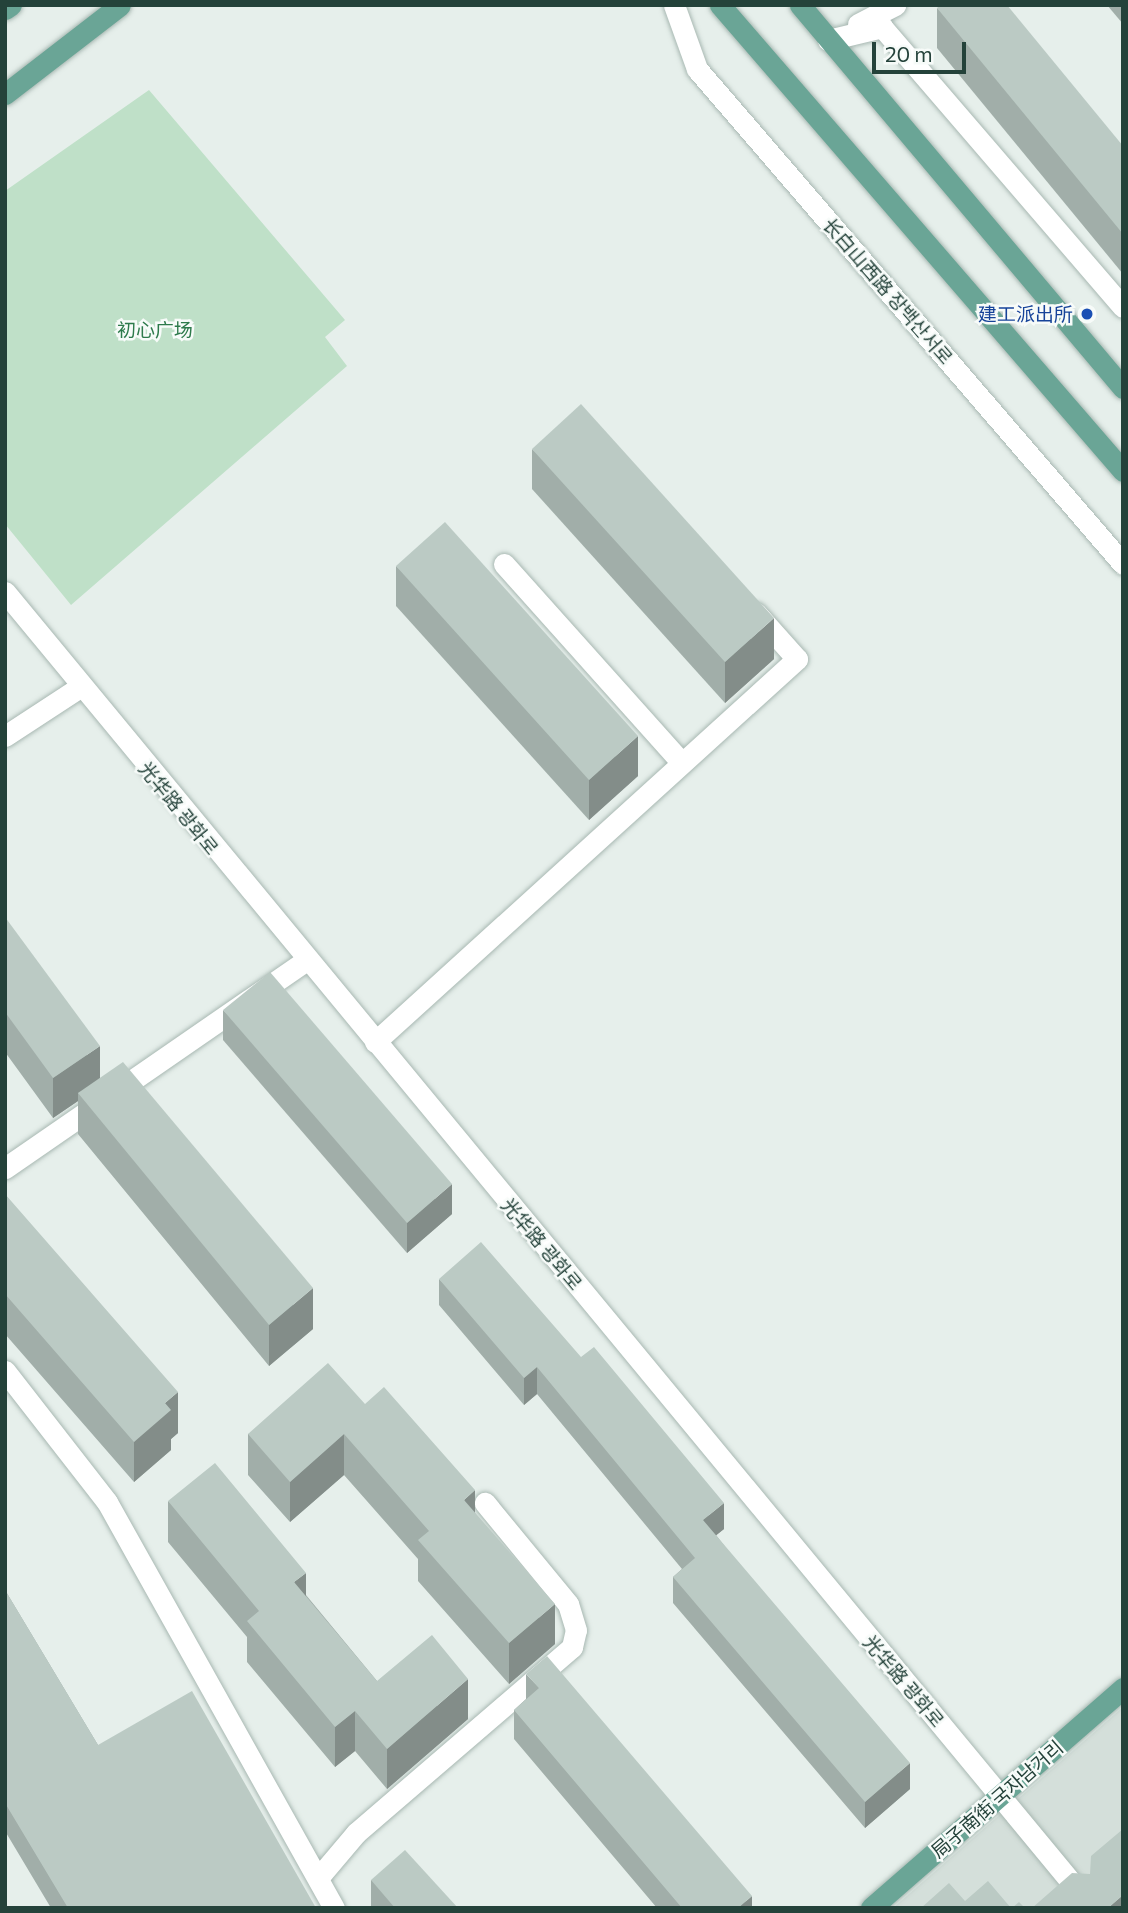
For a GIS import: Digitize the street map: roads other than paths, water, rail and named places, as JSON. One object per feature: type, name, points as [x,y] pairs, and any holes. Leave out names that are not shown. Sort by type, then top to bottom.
[{"type":"main road","points":[[5,9],[10,5]]},
{"type":"main road","points":[[5,94],[120,5]]},
{"type":"main road","points":[[720,5],[1123,471]]},
{"type":"main road","points":[[800,5],[1123,388]]},
{"type":"main road","name":"局子南街 국자남거리","points":[[871,1908],[1123,1688]]},
{"type":"street","name":"长白山西路 장백산서로","points":[[674,5],[697,69],[1123,564]]},
{"type":"street","points":[[828,40],[895,5]]},
{"type":"street","points":[[828,40],[882,27],[1123,307]]},
{"type":"street","points":[[504,564],[681,762]]},
{"type":"street","name":"光华路 광화로","points":[[5,592],[305,961],[1081,1894]]},
{"type":"street","points":[[375,1042],[797,659],[743,599]]},
{"type":"street","points":[[5,736],[80,687]]},
{"type":"street","points":[[5,1168],[305,961]]},
{"type":"street","points":[[5,1371],[107,1502],[334,1908]]},
{"type":"street","points":[[318,1878],[356,1833],[572,1647],[576,1630],[568,1604],[485,1503]]},
{"type":"place","name":"建工派出所","points":[[1087,314]]},
{"type":"park label","name":"初心广场","points":[[155,330]]}]
